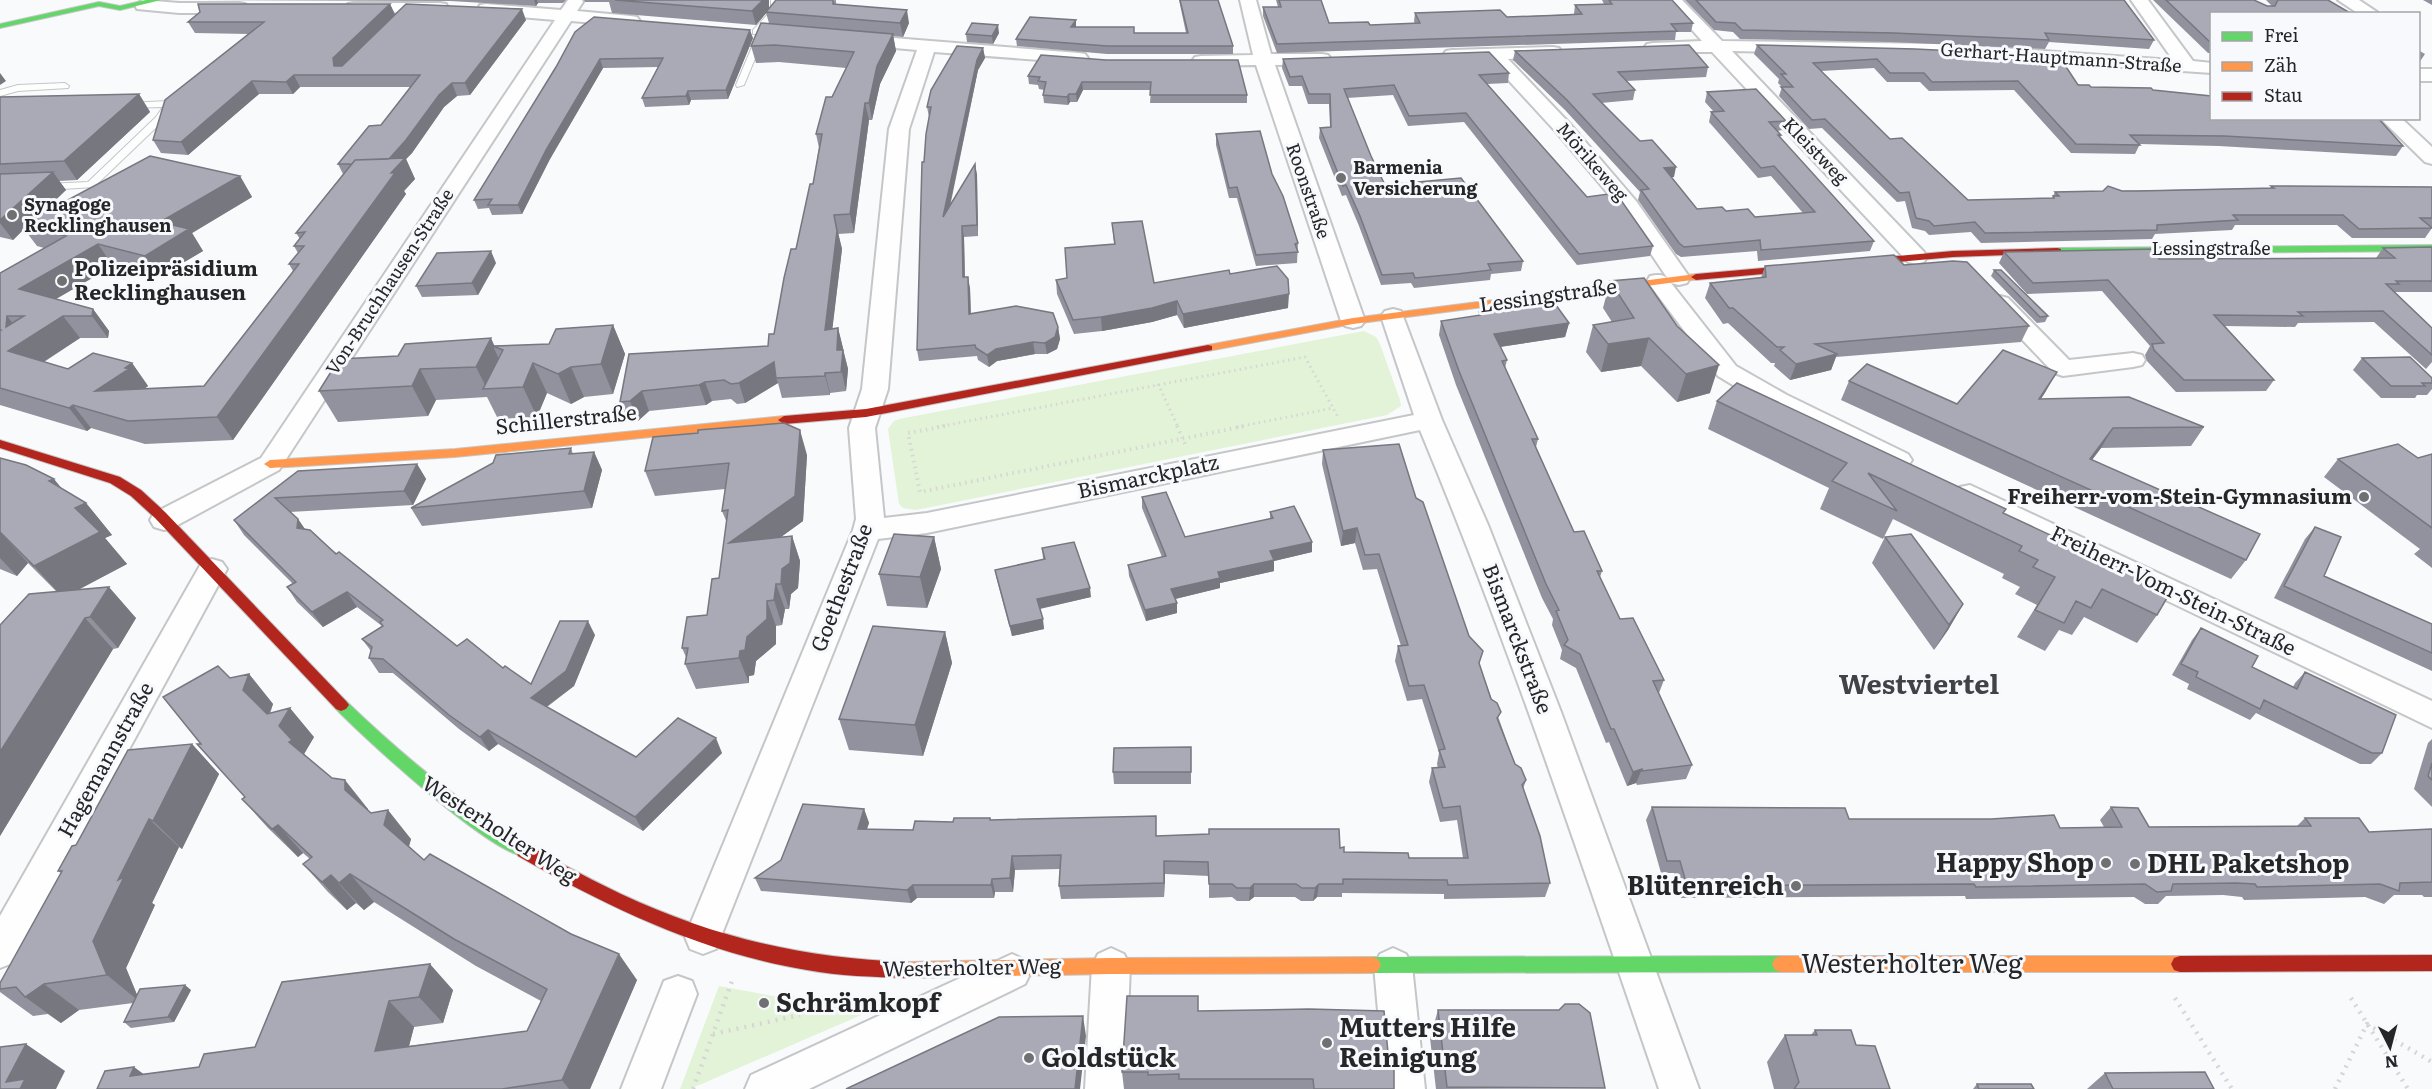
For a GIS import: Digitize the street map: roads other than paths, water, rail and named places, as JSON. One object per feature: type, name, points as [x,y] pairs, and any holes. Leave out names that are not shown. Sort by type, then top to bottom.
[{"type":"street","name":"Roonstraße","points":[[1248,0],[1264,61],[1353,321]]},
{"type":"street","name":"Kleistweg","points":[[1673,0],[1714,46],[1916,257]]},
{"type":"street","points":[[2139,0],[2187,66]]},
{"type":"street","points":[[2346,0],[2369,12]]},
{"type":"street","points":[[0,26],[99,2],[120,8],[150,2],[178,8],[256,8]]},
{"type":"street","points":[[342,8],[407,12],[467,8],[571,8],[649,22]]},
{"type":"street","name":"Von-Bruchhausen-Straße","points":[[164,520],[270,464],[571,8]]},
{"type":"street","points":[[845,39],[1096,60]]},
{"type":"street","name":"Goethestraße","points":[[703,937],[870,519],[862,428],[875,390],[899,129],[927,46]]},
{"type":"street","name":"Gerhart-Hauptmann-Straße","points":[[1631,49],[1714,46],[1893,48],[2041,55],[2210,68]]},
{"type":"street","points":[[1436,56],[1571,51]]},
{"type":"street","name":"Mörikeweg","points":[[1494,54],[1564,129],[1629,205],[1669,280]]},
{"type":"street","points":[[1185,61],[1344,59]]},
{"type":"street","points":[[2392,120],[2432,158]]},
{"type":"street","name":"Lessingstraße","points":[[1393,316],[1669,280],[1953,254],[2084,250],[2432,248]]},
{"type":"street","points":[[1953,254],[2063,368],[2133,360]]},
{"type":"street","name":"Freiherr-Vom-Stein-Straße","points":[[1669,280],[1696,333],[1727,371],[1778,401],[2432,715]]},
{"type":"street","points":[[866,413],[1146,359],[1353,321],[1393,316]]},
{"type":"street","name":"Bismarckstraße","points":[[1393,316],[1429,420],[1474,525],[1545,712],[1679,1089]]},
{"type":"street","name":"Schillerstraße","points":[[270,464],[455,453],[687,428],[866,413]]},
{"type":"street","name":"Bismarckplatz","points":[[867,530],[927,523],[1429,420]]},
{"type":"street","name":"Westerholter Weg","points":[[0,444],[106,477],[128,487],[212,569],[348,712],[418,777],[484,825],[550,869],[611,899],[703,937],[747,951],[835,967],[912,970],[1111,966],[2432,963]]},
{"type":"street","name":"Hagemannstraße","points":[[0,951],[212,569]]},
{"type":"street","points":[[1105,1089],[1111,966]]},
{"type":"street","points":[[1393,966],[1405,1089]]},
{"type":"street","points":[[765,1089],[1022,967]]},
{"type":"street","points":[[641,1089],[678,994]]},
{"type":"lane","points":[[740,85],[759,32],[775,11],[775,0]]},
{"type":"lane","points":[[0,93],[18,88],[65,86]]},
{"type":"lane","points":[[34,187],[91,185],[160,119],[169,104],[177,97]]},
{"type":"lane","points":[[124,105],[169,104]]},
{"type":"place","name":"Barmenia Versicherung","points":[[1341,178]]},
{"type":"place","name":"Synagoge Recklinghausen","points":[[12,215]]},
{"type":"place","name":"Polizeipräsidium Recklinghausen","points":[[62,281]]},
{"type":"place","name":"Freiherr-vom-Stein-Gymnasium","points":[[2364,497]]},
{"type":"place","name":"Happy Shop","points":[[2106,863]]},
{"type":"place","name":"DHL Paketshop","points":[[2135,864]]},
{"type":"place","name":"Blütenreich","points":[[1796,886]]},
{"type":"place","name":"Schrämkopf","points":[[764,1003]]},
{"type":"place","name":"Mutters Hilfe Reinigung","points":[[1327,1043]]},
{"type":"place","name":"Goldstück","points":[[1029,1058]]},
{"type":"district","name":"Westviertel","points":[[1919,685]]}]
